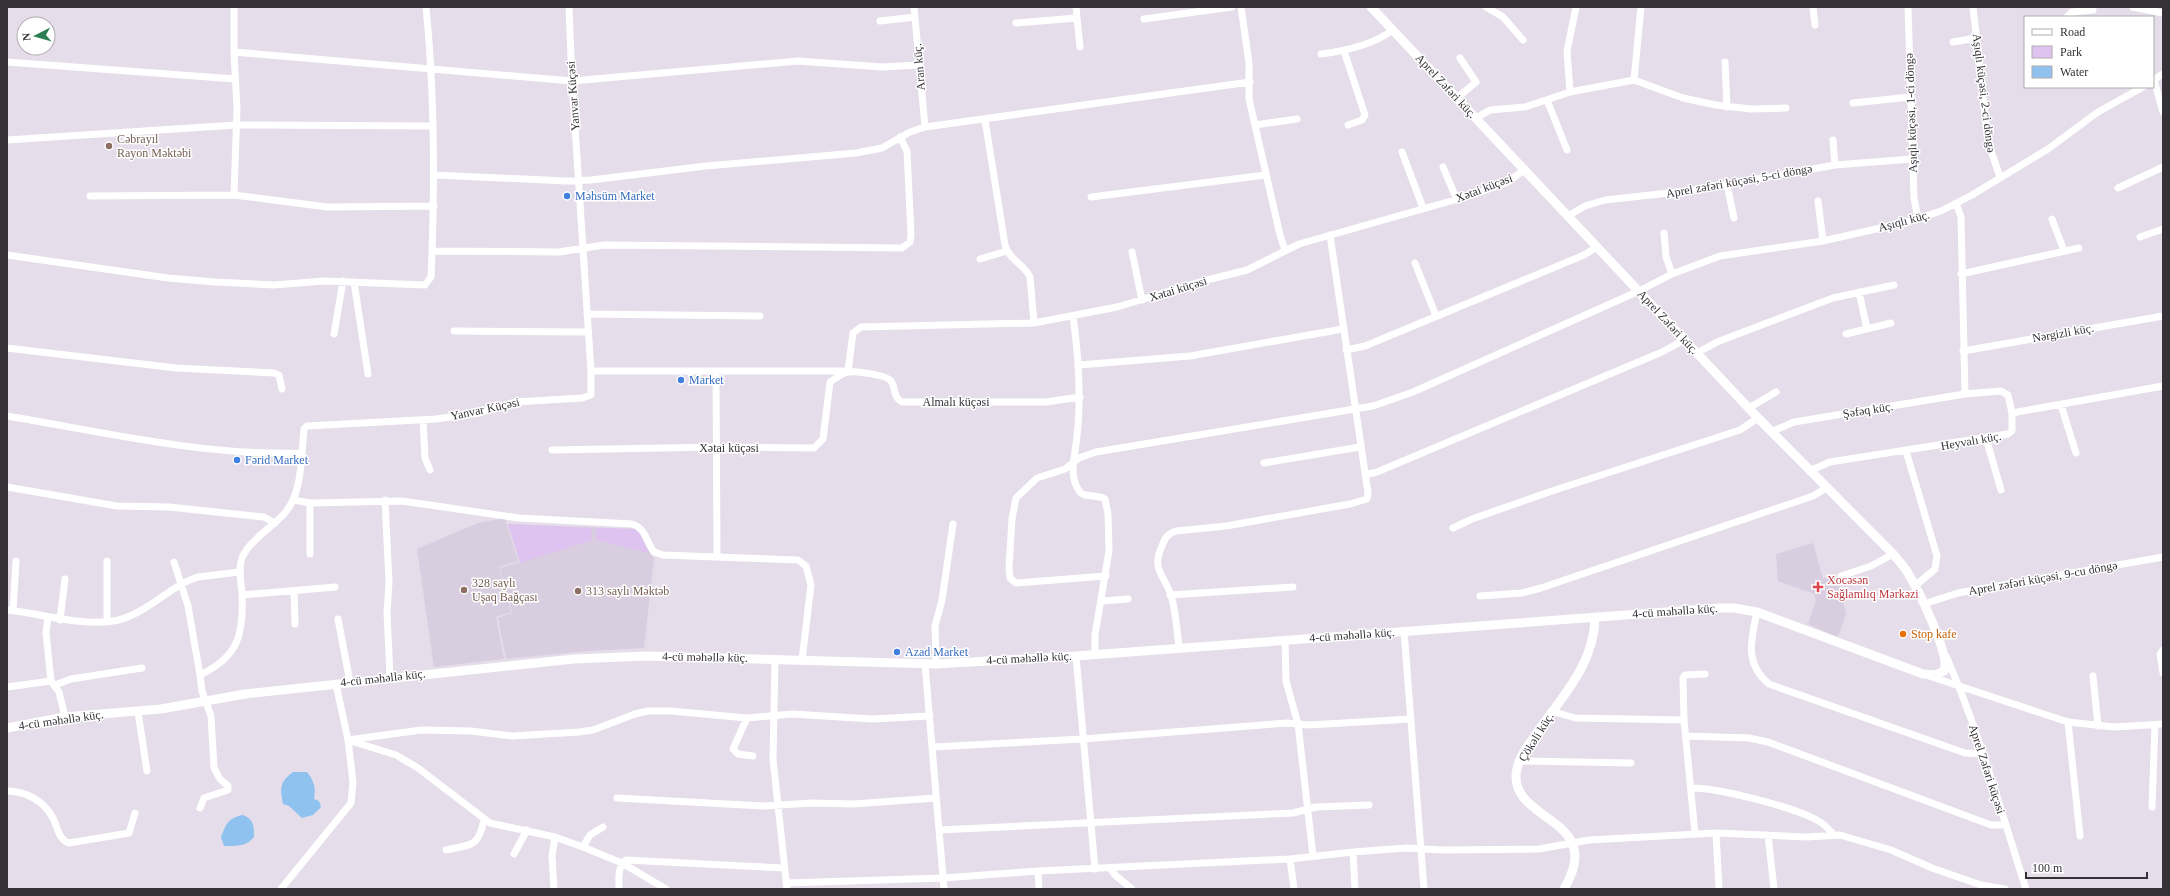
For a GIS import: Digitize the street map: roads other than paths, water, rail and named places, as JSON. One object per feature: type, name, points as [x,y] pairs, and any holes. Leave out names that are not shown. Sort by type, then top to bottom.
[{"type":"street","points":[[234,7],[236,125],[234,195]]},
{"type":"street","points":[[7,255],[168,278],[215,282],[274,284],[354,282],[425,285],[431,277],[434,206],[432,68],[426,7]]},
{"type":"street","name":"Yanvar Küçəsi","points":[[200,675],[226,660],[236,647],[240,632],[242,595],[240,564],[245,552],[285,513],[294,500],[302,453],[304,429],[311,424],[423,420],[479,413],[515,402],[587,397],[591,395],[591,371],[572,80],[569,7]]},
{"type":"street","name":"Aran küç.","points":[[914,7],[925,126]]},
{"type":"street","points":[[1076,7],[1080,47]]},
{"type":"street","points":[[1144,19],[1232,7]]},
{"type":"street","points":[[1241,7],[1250,63],[1250,99],[1254,125],[1285,250]]},
{"type":"street","name":"Aprel Zəfəri küç.","points":[[1371,7],[1771,432],[1893,554],[1908,573],[1924,604],[1946,662],[1944,671],[1935,675],[1923,674]]},
{"type":"street","points":[[1486,7],[1497,9],[1523,40]]},
{"type":"street","points":[[1570,92],[1567,51],[1576,7]]},
{"type":"street","points":[[1634,80],[1641,7]]},
{"type":"street","points":[[1813,7],[1815,25]]},
{"type":"street","name":"Aşıqlı küçəsi, 1-ci döngə","points":[[1908,7],[1912,159],[1914,198],[1918,219]]},
{"type":"street","name":"Aşıqlı küçəsi, 2-ci döngə","points":[[1973,7],[1988,142],[2000,177]]},
{"type":"street","points":[[2133,7],[2163,13]]},
{"type":"street","points":[[2068,16],[2072,12],[2093,11]]},
{"type":"street","points":[[880,20],[914,18]]},
{"type":"street","points":[[1016,23],[1077,18]]},
{"type":"street","points":[[1321,54],[1344,51],[1380,39],[1393,30]]},
{"type":"street","points":[[1952,42],[1976,38]]},
{"type":"street","points":[[1344,51],[1365,115],[1362,120],[1348,125]]},
{"type":"street","points":[[234,52],[432,68],[550,80],[572,80],[798,61],[882,67],[919,65]]},
{"type":"street","points":[[1457,98],[1476,82],[1460,58]]},
{"type":"street","points":[[7,62],[235,79]]},
{"type":"street","points":[[1725,62],[1727,107]]},
{"type":"street","points":[[2154,79],[2163,74]]},
{"type":"street","points":[[1476,118],[1490,110],[1525,107],[1570,92],[1634,80],[1683,98],[1727,107],[1786,108]]},
{"type":"street","points":[[434,175],[579,180],[856,153],[882,148],[925,126],[985,120],[1250,82]]},
{"type":"street","points":[[2154,83],[2163,112]]},
{"type":"street","name":"Aşıqlı küç.","points":[[1106,576],[1016,584],[1010,578],[1009,568],[1012,526],[1016,498],[1031,482],[1065,469],[1079,458],[1096,452],[1373,406],[1413,392],[1639,291],[1672,274],[1733,254],[1823,241],[1918,219],[1956,203],[2048,149],[2098,112],[2141,88]]},
{"type":"street","points":[[1853,103],[1910,97]]},
{"type":"street","points":[[1547,100],[1568,150]]},
{"type":"street","points":[[1254,125],[1297,119]]},
{"type":"street","points":[[985,120],[1007,251],[1030,277],[1034,323]]},
{"type":"street","points":[[7,140],[236,125],[433,126]]},
{"type":"street","points":[[432,250],[559,252],[604,245],[894,248],[907,246],[911,235],[907,151],[900,138]]},
{"type":"street","points":[[1833,140],[1835,165]]},
{"type":"street","points":[[1402,152],[1423,208]]},
{"type":"street","name":"Aprel zəfəri küçəsi, 5-ci döngə","points":[[1568,216],[1585,206],[1606,200],[1666,194],[1727,185],[1835,165],[1912,159]]},
{"type":"street","points":[[1443,167],[1457,200]]},
{"type":"street","points":[[2118,188],[2163,167]]},
{"type":"street","name":"Xətai küçəsi","points":[[552,450],[717,447],[814,448],[823,439],[830,382],[848,371],[853,333],[861,327],[1034,323],[1073,316],[1142,300],[1203,281],[1247,270],[1299,244],[1423,208],[1457,200],[1508,182],[1525,169]]},
{"type":"street","points":[[1091,197],[1266,175]]},
{"type":"street","points":[[1727,185],[1734,218]]},
{"type":"street","points":[[90,196],[234,195],[328,207],[434,206]]},
{"type":"street","points":[[1818,200],[1823,241]]},
{"type":"street","points":[[1956,203],[1961,217],[1963,351],[1966,394]]},
{"type":"street","points":[[2052,219],[2064,251]]},
{"type":"street","points":[[2140,237],[2163,229]]},
{"type":"street","points":[[1664,233],[1666,257],[1672,274]]},
{"type":"street","points":[[1179,648],[1170,595],[1158,570],[1157,561],[1163,543],[1169,533],[1226,526],[1365,501],[1368,493],[1360,447],[1330,235]]},
{"type":"street","points":[[1346,350],[1365,346],[1584,255],[1597,247]]},
{"type":"street","points":[[1961,274],[2079,248]]},
{"type":"street","points":[[980,260],[1007,251]]},
{"type":"street","points":[[1132,252],[1142,300]]},
{"type":"street","points":[[1415,263],[1436,316]]},
{"type":"street","points":[[334,334],[343,282]]},
{"type":"street","points":[[354,282],[368,374]]},
{"type":"street","points":[[1697,353],[1717,342],[1818,303],[1859,292],[1894,285]]},
{"type":"street","points":[[1859,292],[1867,329]]},
{"type":"street","points":[[587,314],[760,316]]},
{"type":"street","points":[[1073,316],[1079,365],[1080,397],[1073,463],[1074,478],[1080,492],[1084,495],[1100,496],[1107,504],[1109,545],[1106,576],[1096,635],[1095,654]]},
{"type":"street","name":"Nərgizli küç.","points":[[1963,351],[2163,316]]},
{"type":"street","points":[[1846,334],[1891,323]]},
{"type":"street","points":[[1079,365],[1190,356],[1344,330]]},
{"type":"street","points":[[454,331],[588,332]]},
{"type":"street","points":[[1365,475],[1384,470],[1662,352],[1684,340]]},
{"type":"street","points":[[7,348],[176,368],[274,373],[279,375],[282,389]]},
{"type":"street","points":[[591,371],[848,371]]},
{"type":"street","points":[[716,371],[717,556]]},
{"type":"street","name":"Almalı küçəsi","points":[[848,371],[885,376],[894,385],[896,395],[899,401],[902,402],[1046,402],[1080,397]]},
{"type":"street","points":[[2012,413],[2163,386]]},
{"type":"street","name":"Şəfəq küç.","points":[[1771,432],[1794,422],[1966,394],[2001,391],[2006,392],[2012,413]]},
{"type":"street","points":[[1749,408],[1776,392]]},
{"type":"street","points":[[2061,405],[2076,453]]},
{"type":"street","name":"Heyvalı küç.","points":[[1809,471],[1830,462],[2008,434],[2012,431],[2012,413]]},
{"type":"street","points":[[7,416],[218,450],[266,454],[302,453]]},
{"type":"street","points":[[1453,528],[1472,519],[1552,491],[1740,430],[1758,418]]},
{"type":"street","points":[[423,420],[426,458],[430,470]]},
{"type":"street","points":[[1986,438],[2001,490]]},
{"type":"street","points":[[1264,463],[1360,447]]},
{"type":"street","points":[[1906,451],[1937,556],[1935,569],[1915,586]]},
{"type":"street","points":[[7,487],[117,506],[169,507],[264,517],[274,523]]},
{"type":"street","points":[[1480,596],[1522,593],[1566,580],[1813,496],[1826,488]]},
{"type":"street","points":[[294,500],[310,503],[384,500],[402,501],[526,519],[632,524],[638,526],[642,530],[654,552],[663,555],[798,560],[802,562],[810,578],[802,660]]},
{"type":"street","points":[[384,500],[389,582],[387,613],[390,677]]},
{"type":"street","points":[[310,503],[310,554]]},
{"type":"street","points":[[936,664],[935,626],[942,600],[953,524]]},
{"type":"street","points":[[1841,576],[1876,564],[1893,554]]},
{"type":"street","name":"Aprel zəfəri küçəsi, 9-cu döngə","points":[[1924,604],[1958,593],[2163,557]]},
{"type":"street","points":[[16,561],[10,610],[48,616],[60,620],[123,620],[132,616],[181,584],[198,577],[240,572]]},
{"type":"street","points":[[107,561],[107,621]]},
{"type":"street","points":[[174,562],[188,606],[202,691],[211,716],[214,768],[220,778],[228,786],[228,790],[224,793],[204,798],[200,808]]},
{"type":"street","points":[[60,620],[65,579]]},
{"type":"street","points":[[242,595],[335,587]]},
{"type":"street","points":[[1170,595],[1293,587]]},
{"type":"street","points":[[294,591],[295,624]]},
{"type":"street","points":[[1102,601],[1128,599]]},
{"type":"street","name":"4-cü məhəllə küç.","points":[[7,728],[65,717],[138,712],[206,700],[390,677],[574,659],[647,656],[936,664],[1076,656],[1720,608],[1734,608],[1756,612],[1923,674]]},
{"type":"street","points":[[1756,612],[1750,652],[1758,672],[1769,684],[1965,753],[1982,754]]},
{"type":"street","points":[[48,616],[46,633],[53,683],[65,717]]},
{"type":"street","name":"Çökəli küç.","points":[[1564,889],[1574,866],[1572,844],[1564,830],[1537,810],[1523,796],[1516,781],[1520,761],[1551,711],[1584,665],[1592,641],[1595,617]]},
{"type":"street","points":[[338,619],[350,682]]},
{"type":"street","points":[[1404,631],[1424,889]]},
{"type":"street","points":[[1285,640],[1286,681],[1298,724],[1309,809],[1313,856]]},
{"type":"street","points":[[2163,650],[2160,654],[2163,673]]},
{"type":"street","name":"Aprel Zəfəri küçəsi","points":[[1943,651],[1959,686],[2025,889]]},
{"type":"street","points":[[1076,656],[1095,869]]},
{"type":"street","points":[[775,659],[773,758],[777,806],[787,886],[943,878],[1038,871],[1290,859],[1353,852],[1421,849],[1528,850],[1589,840],[1696,834],[1813,837],[1834,834],[1891,850],[1979,887],[2005,889]]},
{"type":"street","points":[[926,664],[944,889]]},
{"type":"street","points":[[7,687],[53,683],[142,668]]},
{"type":"street","points":[[1696,834],[1684,720],[1683,678],[1685,675],[1690,674],[1705,674]]},
{"type":"street","points":[[1923,674],[2068,722],[2131,728],[2159,725],[2152,807]]},
{"type":"street","points":[[2093,676],[2098,726]]},
{"type":"street","points":[[281,889],[350,803],[353,782],[348,740],[336,684]]},
{"type":"street","points":[[348,740],[420,730],[471,732],[505,736],[579,732],[593,730],[635,714],[648,711],[671,711],[747,718],[792,714],[872,719],[930,716]]},
{"type":"street","points":[[1551,711],[1575,718],[1684,720]]},
{"type":"street","points":[[138,712],[147,772]]},
{"type":"street","points":[[747,718],[733,749],[738,754],[753,756]]},
{"type":"street","points":[[932,747],[1083,739],[1288,723],[1331,725],[1411,719]]},
{"type":"street","points":[[2068,722],[2080,836]]},
{"type":"street","points":[[1686,736],[1749,738],[1768,742],[1991,825],[2005,825]]},
{"type":"street","points":[[348,740],[379,749],[412,765],[444,786],[484,820],[498,825],[555,837],[583,847],[622,862],[666,889]]},
{"type":"street","points":[[1520,761],[1631,763]]},
{"type":"street","points":[[1691,788],[1708,789],[1746,798],[1806,816],[1822,823],[1834,834]]},
{"type":"street","points":[[7,791],[22,792],[41,803],[48,810],[60,837],[69,843],[128,833],[135,813]]},
{"type":"street","points":[[617,798],[777,806],[813,802],[853,804],[936,798]]},
{"type":"street","points":[[939,830],[1293,813],[1328,806],[1369,805]]},
{"type":"street","points":[[446,850],[476,842],[480,838],[484,820]]},
{"type":"street","points":[[583,847],[590,835],[603,827]]},
{"type":"street","points":[[514,854],[526,830]]},
{"type":"street","points":[[1716,834],[1719,889]]},
{"type":"street","points":[[1768,835],[1774,889]]},
{"type":"street","points":[[554,889],[552,856],[555,837]]},
{"type":"street","points":[[1353,852],[1355,889]]},
{"type":"street","points":[[1290,859],[1294,889]]},
{"type":"street","points":[[622,862],[631,860],[784,868]]},
{"type":"street","points":[[619,889],[619,871],[622,862]]},
{"type":"street","points":[[1110,868],[1115,875],[1132,889]]},
{"type":"street","points":[[1038,871],[1039,889]]},
{"type":"water","points":[[293,772],[307,772],[313,781],[315,788],[314,799],[319,801],[321,807],[313,815],[302,818],[289,806],[283,804],[281,794],[282,786],[285,779]]},
{"type":"water","points":[[243,815],[251,821],[254,837],[248,843],[237,846],[224,846],[221,837],[226,825],[234,818]]},
{"type":"place","name":"Cəbrayıl Rayon Məktəbi","points":[[109,146]]},
{"type":"place","name":"Məhsüm Market","points":[[567,196]]},
{"type":"place","name":"Market","points":[[681,380]]},
{"type":"place","name":"Fərid Market","points":[[237,460]]},
{"type":"place","name":"Xocəsən Sağlamlıq Mərkəzi","points":[[1818,587]]},
{"type":"place","name":"328 saylı Uşaq Bağçası","points":[[464,590]]},
{"type":"place","name":"313 saylı Məktəb","points":[[578,591]]},
{"type":"place","name":"Stop kafe","points":[[1903,634]]},
{"type":"place","name":"Azad Market","points":[[897,652]]}]
